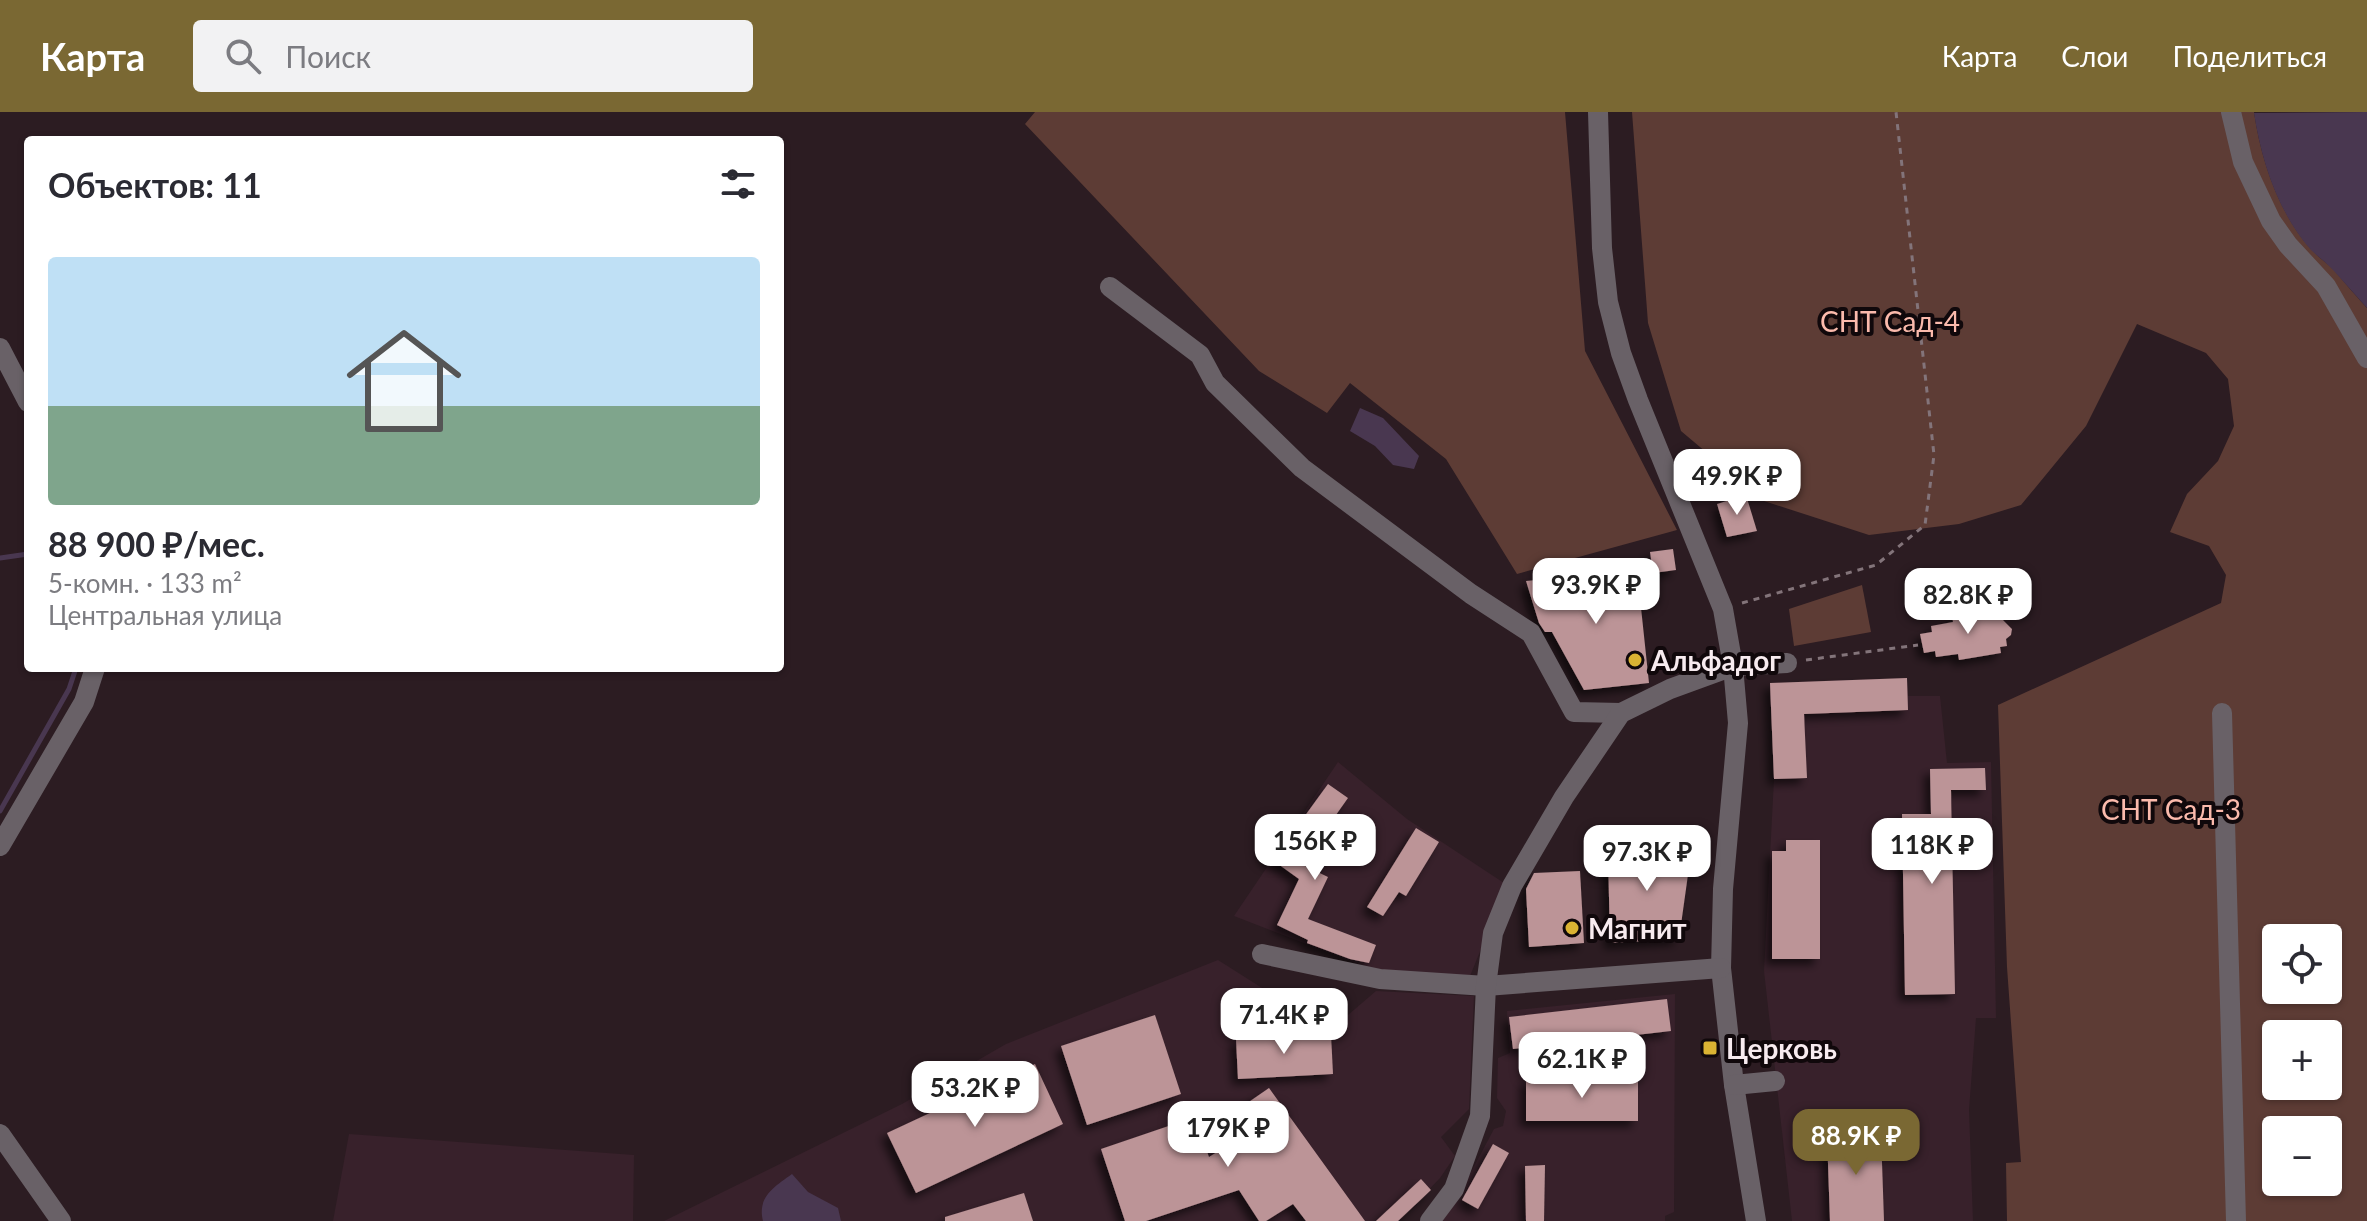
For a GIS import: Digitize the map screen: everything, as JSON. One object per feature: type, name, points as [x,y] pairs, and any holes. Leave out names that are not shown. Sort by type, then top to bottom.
[{"type":"street","points":[[1598,112],[1602,248],[1608,302],[1621,353],[1638,400],[1723,609],[1733,666],[1738,723],[1723,889],[1721,968],[1734,1085],[1756,1221]]},
{"type":"street","points":[[2231,112],[2243,162],[2266,211],[2288,245],[2326,286],[2367,358]]},
{"type":"street","points":[[1110,287],[1200,355],[1215,383],[1302,468],[1471,594],[1531,633],[1574,712],[1621,713],[1670,689],[1733,666],[1787,663]]},
{"type":"street","points":[[0,348],[24,394]]},
{"type":"street","points":[[0,846],[84,702],[94,672]]},
{"type":"street","points":[[1430,1221],[1454,1189],[1480,1116],[1484,986],[1493,933],[1512,886],[1564,797],[1621,713]]},
{"type":"street","points":[[2222,713],[2236,1221]]},
{"type":"street","points":[[1262,954],[1380,979],[1484,986],[1721,968]]},
{"type":"street","points":[[1734,1085],[1775,1081]]},
{"type":"street","points":[[0,1134],[61,1221]]},
{"type":"path","points":[[1723,609],[1876,565],[1925,525],[1934,455],[1896,112]]},
{"type":"path","points":[[1807,660],[1918,645]]},
{"type":"shaded area","points":[[2367,112],[2367,308],[2311,250],[2289,220],[2266,167],[2254,113]]},
{"type":"shaded area","points":[[1360,408],[1383,418],[1419,456],[1414,469],[1393,465],[1375,446],[1350,431]]},
{"type":"shaded area","points":[[1907,678],[1908,696],[1940,696],[1947,763],[1991,762],[1996,1018],[1976,1018],[1969,1110],[1973,1221],[1792,1221],[1764,971],[1774,779],[1770,683]]},
{"type":"shaded area","points":[[1338,762],[1407,819],[1507,885],[1470,976],[1374,970],[1234,916]]},
{"type":"shaded area","points":[[1218,960],[1308,1017],[1348,1015],[1376,991],[1474,996],[1469,1109],[1441,1137],[1455,1156],[1440,1178],[1399,1221],[664,1221],[902,1104],[1006,1044]]},
{"type":"shaded area","points":[[1675,994],[1674,1212],[1665,1216],[1665,1221],[1441,1221],[1454,1204],[1494,1129],[1503,1126],[1506,1111],[1497,1098],[1498,1058],[1510,1053],[1507,1011]]},
{"type":"shaded area","points":[[349,1134],[634,1155],[633,1221],[333,1221]]},
{"type":"shaded area","points":[[792,1174],[808,1192],[838,1208],[841,1221],[763,1221],[762,1205],[768,1193]]},
{"type":"green space","points":[[1035,112],[1565,112],[1585,351],[1677,530],[1517,574],[1446,459],[1350,383],[1327,413],[1259,371],[1025,124]]},
{"type":"green space","points":[[1632,112],[2254,112],[2266,167],[2289,219],[2311,249],[2367,308],[2367,1221],[2007,1221],[2006,1163],[2021,1162],[2007,967],[1998,705],[2221,603],[2226,575],[2209,546],[2170,532],[2187,494],[2218,461],[2234,426],[2228,379],[2206,353],[2137,324],[2086,426],[2021,505],[1959,524],[1869,535],[1764,501],[1681,431],[1648,323]]},
{"type":"green space","points":[[1862,585],[1871,632],[1794,646],[1789,609]]},
{"type":"building","points":[[1746,495],[1757,531],[1727,537],[1717,504]]},
{"type":"building","points":[[1673,549],[1676,570],[1653,573],[1650,552]]},
{"type":"building","points":[[1637,570],[1649,683],[1584,690],[1552,632],[1545,632],[1539,623],[1526,581]]},
{"type":"building","points":[[1993,608],[1994,615],[2002,614],[2003,620],[2012,629],[2006,639],[2007,646],[2000,647],[2001,653],[1959,660],[1958,654],[1936,657],[1935,651],[1924,653],[1920,634],[1932,632],[1931,626],[1953,622],[1952,615]]},
{"type":"building","points":[[1907,678],[1908,710],[1804,714],[1807,778],[1774,779],[1770,683]]},
{"type":"building","points":[[1985,768],[1986,790],[1951,790],[1955,994],[1905,995],[1902,814],[1931,814],[1930,769]]},
{"type":"building","points":[[1328,784],[1348,798],[1301,864],[1328,877],[1308,919],[1376,945],[1369,963],[1307,943],[1308,940],[1277,925],[1299,879],[1267,856],[1271,850],[1278,853]]},
{"type":"building","points":[[1416,828],[1439,842],[1406,896],[1399,892],[1383,916],[1367,907]]},
{"type":"building","points":[[1786,840],[1820,840],[1820,959],[1772,959],[1772,851],[1786,851]]},
{"type":"building","points":[[1692,846],[1679,939],[1610,943],[1608,852]]},
{"type":"building","points":[[1580,871],[1584,943],[1529,947],[1526,889],[1534,873]]},
{"type":"building","points":[[1667,999],[1671,1031],[1513,1049],[1509,1017]]},
{"type":"building","points":[[1155,1015],[1181,1094],[1087,1125],[1061,1046]]},
{"type":"building","points":[[1331,1034],[1333,1074],[1238,1079],[1236,1039]]},
{"type":"building","points":[[1035,1064],[1063,1124],[916,1193],[887,1133]]},
{"type":"building","points":[[1526,1079],[1638,1079],[1638,1121],[1526,1121]]},
{"type":"building","points":[[1269,1088],[1365,1221],[1306,1221],[1293,1204],[1266,1221],[1259,1221],[1239,1190],[1146,1221],[1125,1221],[1101,1149],[1195,1117],[1209,1157],[1244,1135],[1230,1115]]},
{"type":"building","points":[[1881,1133],[1884,1221],[1830,1221],[1827,1135]]},
{"type":"building","points":[[1493,1144],[1509,1153],[1478,1209],[1462,1200]]},
{"type":"building","points":[[1545,1165],[1544,1221],[1526,1221],[1525,1166]]},
{"type":"building","points":[[1421,1179],[1431,1190],[1398,1221],[1376,1221]]},
{"type":"building","points":[[1024,1193],[1033,1221],[945,1221],[945,1217]]},
{"type":"waterway","points":[[0,558],[24,555]]},
{"type":"waterway","points":[[0,811],[69,689],[75,672]]},
{"type":"place","name":"Альфадог","points":[[1635,660]]},
{"type":"place","name":"Магнит","points":[[1572,928]]},
{"type":"place","name":"Церковь","points":[[1710,1048]]},
{"type":"park label","name":"СНТ Сад-4","points":[[1890,321]]},
{"type":"park label","name":"СНТ Сад-3","points":[[2171,809]]}]
